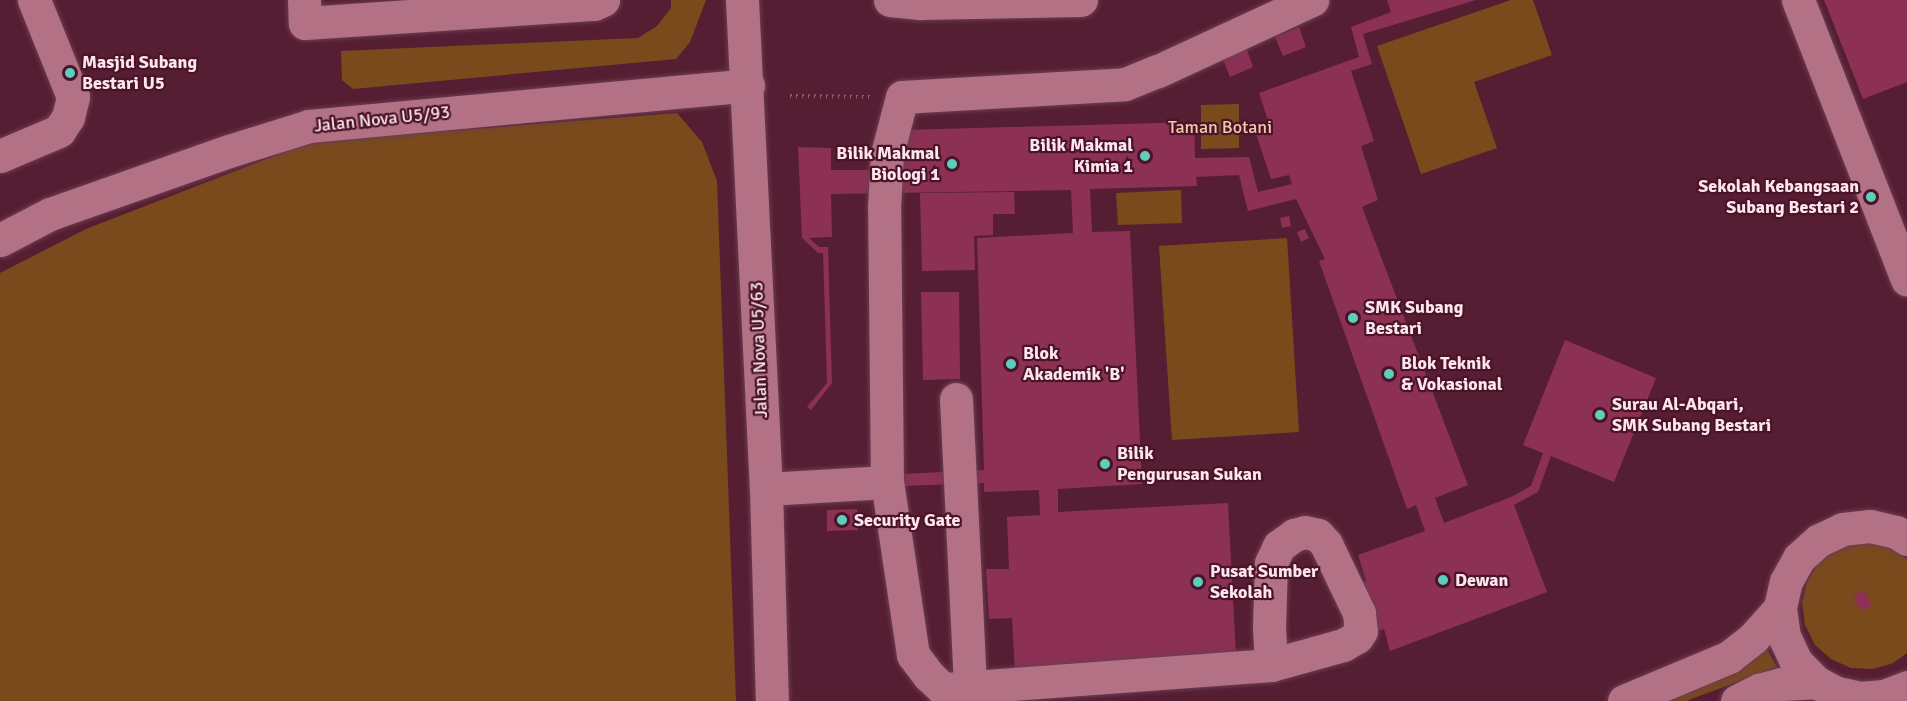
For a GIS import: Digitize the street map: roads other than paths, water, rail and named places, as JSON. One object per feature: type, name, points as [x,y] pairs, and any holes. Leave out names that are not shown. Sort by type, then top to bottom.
[{"type":"street","points":[[0,156],[59,131],[68,117],[73,97],[34,0]]},
{"type":"street","points":[[304,0],[305,23],[463,7],[594,4],[603,0]]},
{"type":"street","name":"Jalan Nova U5/63","points":[[742,0],[748,85],[766,489],[772,701]]},
{"type":"street","points":[[890,0],[920,3],[1080,0]]},
{"type":"street","points":[[1271,665],[943,688],[929,676],[913,655],[887,482],[885,208],[887,154],[902,98],[1125,84],[1312,0]]},
{"type":"street","points":[[1798,0],[1907,279]]},
{"type":"street","name":"Jalan Nova U5/93","points":[[0,240],[51,214],[229,151],[309,126],[748,85]]},
{"type":"street","points":[[956,399],[970,687]]},
{"type":"street","points":[[766,489],[887,482]]},
{"type":"street","points":[[1892,695],[1860,698],[1837,693],[1816,682],[1796,662],[1784,636],[1780,608],[1786,581],[1799,558],[1819,540],[1844,529],[1870,526],[1896,532],[1907,538]]},
{"type":"street","points":[[1624,701],[1729,657],[1753,638],[1780,608]]},
{"type":"street","points":[[1737,701],[1759,690],[1781,684],[1816,682]]},
{"type":"place","name":"Masjid Subang Bestari U5","points":[[70,73]]},
{"type":"place","name":"Bilik Makmal Kimia 1","points":[[1145,156]]},
{"type":"place","name":"Bilik Makmal Biologi 1","points":[[952,164]]},
{"type":"place","name":"Sekolah Kebangsaan Subang Bestari 2","points":[[1871,197]]},
{"type":"place","name":"SMK Subang Bestari","points":[[1353,318]]},
{"type":"place","name":"Blok Akademik 'B'","points":[[1011,364]]},
{"type":"place","name":"Blok Teknik & Vokasional","points":[[1389,374]]},
{"type":"place","name":"Surau Al-Abqari, SMK Subang Bestari","points":[[1600,415]]},
{"type":"place","name":"Bilik Pengurusan Sukan","points":[[1105,464]]},
{"type":"place","name":"Security Gate","points":[[842,520]]},
{"type":"place","name":"Dewan","points":[[1443,580]]},
{"type":"place","name":"Pusat Sumber Sekolah","points":[[1198,582]]},
{"type":"park label","name":"Taman Botani","points":[[1220,127]]}]
